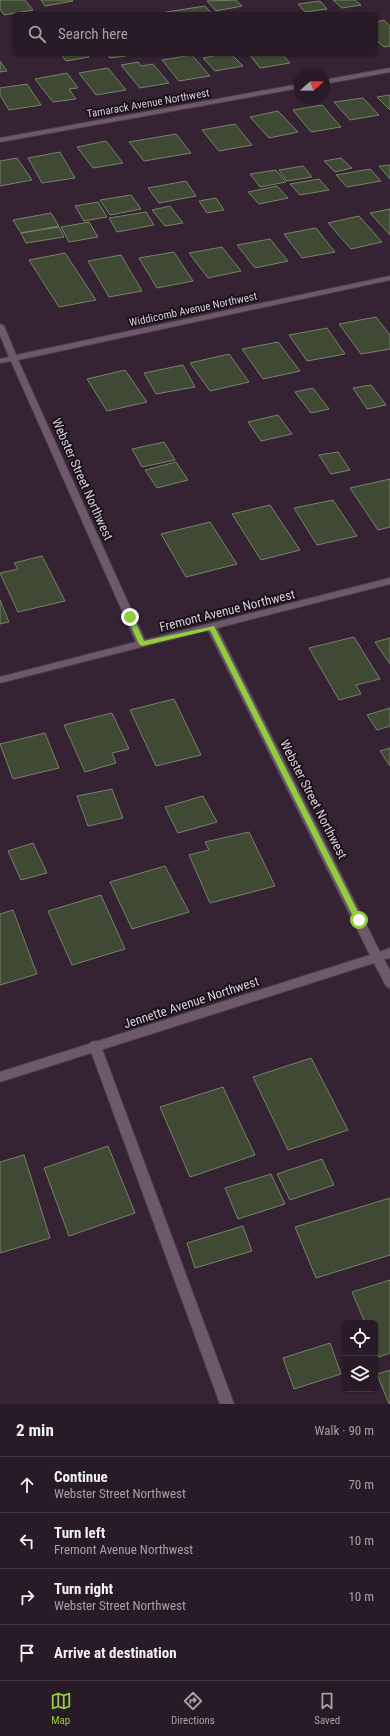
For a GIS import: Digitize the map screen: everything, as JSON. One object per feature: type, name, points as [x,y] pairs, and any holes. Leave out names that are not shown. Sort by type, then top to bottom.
[{"type":"street","points":[[330,81],[390,70]]},
{"type":"street","name":"Tamarack Avenue Northwest","points":[[0,140],[294,87]]},
{"type":"street","name":"Widdicomb Avenue Northwest","points":[[0,360],[390,278]]},
{"type":"street","name":"Webster Street Northwest","points":[[0,326],[142,644]]},
{"type":"street","name":"Fremont Avenue Northwest","points":[[0,680],[212,628],[390,581]]},
{"type":"street","name":"Webster Street Northwest","points":[[212,628],[390,983]]},
{"type":"street","name":"Jennette Avenue Northwest","points":[[0,1077],[390,953]]},
{"type":"street","points":[[96,1046],[227,1404]]},
{"type":"building","points":[[0,0],[25,0],[33,10],[12,12],[12,14],[4,15],[0,9]]},
{"type":"building","points":[[41,0],[71,0],[73,1],[45,6]]},
{"type":"building","points":[[236,0],[242,6],[216,11],[207,1]]},
{"type":"building","points":[[333,0],[355,0],[361,5],[342,8]]},
{"type":"building","points":[[320,1],[327,9],[305,12],[298,4]]},
{"type":"building","points":[[205,6],[210,12],[166,12]]},
{"type":"building","points":[[384,20],[390,26],[390,46],[384,47],[378,42],[378,22]]},
{"type":"building","points":[[62,56],[89,57],[66,61]]},
{"type":"building","points":[[108,56],[126,56],[110,58]]},
{"type":"building","points":[[193,56],[210,76],[179,81],[162,60]]},
{"type":"building","points":[[213,56],[233,56],[243,66],[215,71],[203,58]]},
{"type":"building","points":[[251,56],[284,56],[290,63],[260,68]]},
{"type":"building","points":[[0,61],[7,71],[0,72]]},
{"type":"building","points":[[138,62],[141,66],[153,64],[169,83],[140,88],[121,65]]},
{"type":"building","points":[[108,68],[126,90],[96,95],[79,73]]},
{"type":"building","points":[[67,73],[78,88],[69,89],[76,99],[53,102],[35,79]]},
{"type":"building","points":[[27,84],[41,105],[9,110],[0,95],[0,88]]},
{"type":"building","points":[[390,95],[390,110],[377,97]]},
{"type":"building","points":[[363,98],[379,115],[350,120],[334,102]]},
{"type":"building","points":[[322,105],[341,127],[311,132],[293,110]]},
{"type":"building","points":[[278,111],[298,132],[269,138],[250,117]]},
{"type":"building","points":[[235,124],[252,145],[219,151],[202,130]]},
{"type":"building","points":[[176,134],[191,153],[144,161],[129,142]]},
{"type":"building","points":[[106,141],[123,163],[93,168],[77,147]]},
{"type":"building","points":[[60,152],[75,178],[42,183],[28,158]]},
{"type":"building","points":[[17,158],[32,180],[0,186],[0,161]]},
{"type":"building","points":[[341,158],[352,168],[335,172],[324,161]]},
{"type":"building","points":[[390,165],[390,179],[379,166]]},
{"type":"building","points":[[303,166],[312,177],[287,181],[279,170]]},
{"type":"building","points":[[370,169],[381,181],[347,187],[336,175]]},
{"type":"building","points":[[276,170],[286,182],[260,187],[250,174]]},
{"type":"building","points":[[319,179],[329,190],[300,195],[290,184]]},
{"type":"building","points":[[186,181],[196,196],[159,203],[148,188]]},
{"type":"building","points":[[277,186],[288,198],[259,204],[248,192]]},
{"type":"building","points":[[131,195],[141,209],[110,215],[100,200]]},
{"type":"building","points":[[216,198],[224,210],[207,213],[199,201]]},
{"type":"building","points":[[98,202],[107,217],[84,221],[75,206]]},
{"type":"building","points":[[170,206],[183,223],[165,226],[152,210]]},
{"type":"building","points":[[390,209],[390,235],[370,213]]},
{"type":"building","points":[[146,212],[154,225],[117,232],[109,218]]},
{"type":"building","points":[[51,213],[59,226],[21,233],[13,220]]},
{"type":"building","points":[[359,216],[382,242],[351,249],[328,223]]},
{"type":"building","points":[[89,222],[98,237],[69,242],[61,227]]},
{"type":"building","points":[[59,227],[64,237],[26,243],[21,233]]},
{"type":"building","points":[[316,228],[335,252],[302,258],[284,234]]},
{"type":"building","points":[[270,239],[288,261],[255,268],[237,245]]},
{"type":"building","points":[[222,247],[241,271],[208,278],[189,253]]},
{"type":"building","points":[[174,252],[193,281],[157,288],[139,258]]},
{"type":"building","points":[[65,253],[96,300],[59,307],[29,260]]},
{"type":"building","points":[[121,255],[142,291],[109,297],[88,261]]},
{"type":"building","points":[[376,317],[390,335],[390,349],[361,354],[339,324]]},
{"type":"building","points":[[327,328],[345,354],[307,361],[289,335]]},
{"type":"building","points":[[278,342],[300,371],[263,379],[242,349]]},
{"type":"building","points":[[229,354],[249,382],[210,391],[190,363]]},
{"type":"building","points":[[183,365],[195,387],[156,394],[144,373]]},
{"type":"building","points":[[125,370],[147,402],[107,411],[87,379]]},
{"type":"building","points":[[371,385],[386,405],[367,409],[353,388]]},
{"type":"building","points":[[313,388],[329,409],[311,413],[295,392]]},
{"type":"building","points":[[278,415],[292,434],[261,441],[248,422]]},
{"type":"building","points":[[164,442],[175,460],[142,467],[132,449]]},
{"type":"building","points":[[338,452],[350,470],[331,474],[319,455]]},
{"type":"building","points":[[176,462],[188,480],[157,488],[145,470]]},
{"type":"building","points":[[390,479],[390,527],[378,530],[350,488]]},
{"type":"building","points":[[333,500],[357,536],[317,545],[294,508]]},
{"type":"building","points":[[270,505],[300,550],[261,560],[232,514]]},
{"type":"building","points":[[210,522],[237,564],[186,577],[161,534]]},
{"type":"building","points":[[42,556],[65,601],[18,612],[0,573],[18,569],[14,563]]},
{"type":"building","points":[[0,600],[9,622],[0,624]]},
{"type":"building","points":[[354,637],[380,679],[356,685],[361,694],[339,700],[309,648]]},
{"type":"building","points":[[390,638],[390,664],[375,642]]},
{"type":"building","points":[[174,699],[201,755],[156,766],[130,710]]},
{"type":"building","points":[[390,708],[390,726],[377,730],[367,715]]},
{"type":"building","points":[[112,713],[129,749],[112,753],[116,763],[85,772],[64,725]]},
{"type":"building","points":[[45,733],[59,768],[13,779],[0,744]]},
{"type":"building","points":[[390,748],[390,766],[380,751]]},
{"type":"building","points":[[112,789],[123,818],[88,826],[77,796]]},
{"type":"building","points":[[203,796],[217,822],[178,833],[165,807]]},
{"type":"building","points":[[249,832],[275,886],[210,903],[189,855],[209,850],[205,842]]},
{"type":"building","points":[[33,843],[47,873],[21,880],[8,851]]},
{"type":"building","points":[[165,866],[189,912],[132,929],[110,882]]},
{"type":"building","points":[[101,895],[125,949],[72,965],[48,911]]},
{"type":"building","points":[[13,910],[37,974],[0,985],[0,914]]},
{"type":"building","points":[[311,1058],[348,1130],[288,1150],[253,1077]]},
{"type":"building","points":[[223,1087],[255,1155],[190,1177],[160,1107]]},
{"type":"building","points":[[108,1146],[135,1213],[69,1236],[44,1168]]},
{"type":"building","points":[[24,1155],[50,1238],[0,1253],[0,1162]]},
{"type":"building","points":[[322,1159],[334,1185],[290,1200],[277,1174]]},
{"type":"building","points":[[271,1174],[285,1204],[238,1219],[225,1188]]},
{"type":"building","points":[[390,1198],[390,1255],[316,1278],[295,1227]]},
{"type":"building","points":[[243,1226],[252,1251],[195,1268],[187,1243]]},
{"type":"building","points":[[390,1280],[390,1353],[379,1357],[378,1320],[364,1320],[352,1292]]},
{"type":"building","points":[[330,1343],[341,1374],[294,1389],[283,1358]]},
{"type":"building","points":[[390,1370],[390,1404],[378,1376],[378,1374]]},
{"type":"route","points":[[130,617],[142,644],[212,628],[359,920]]}]
